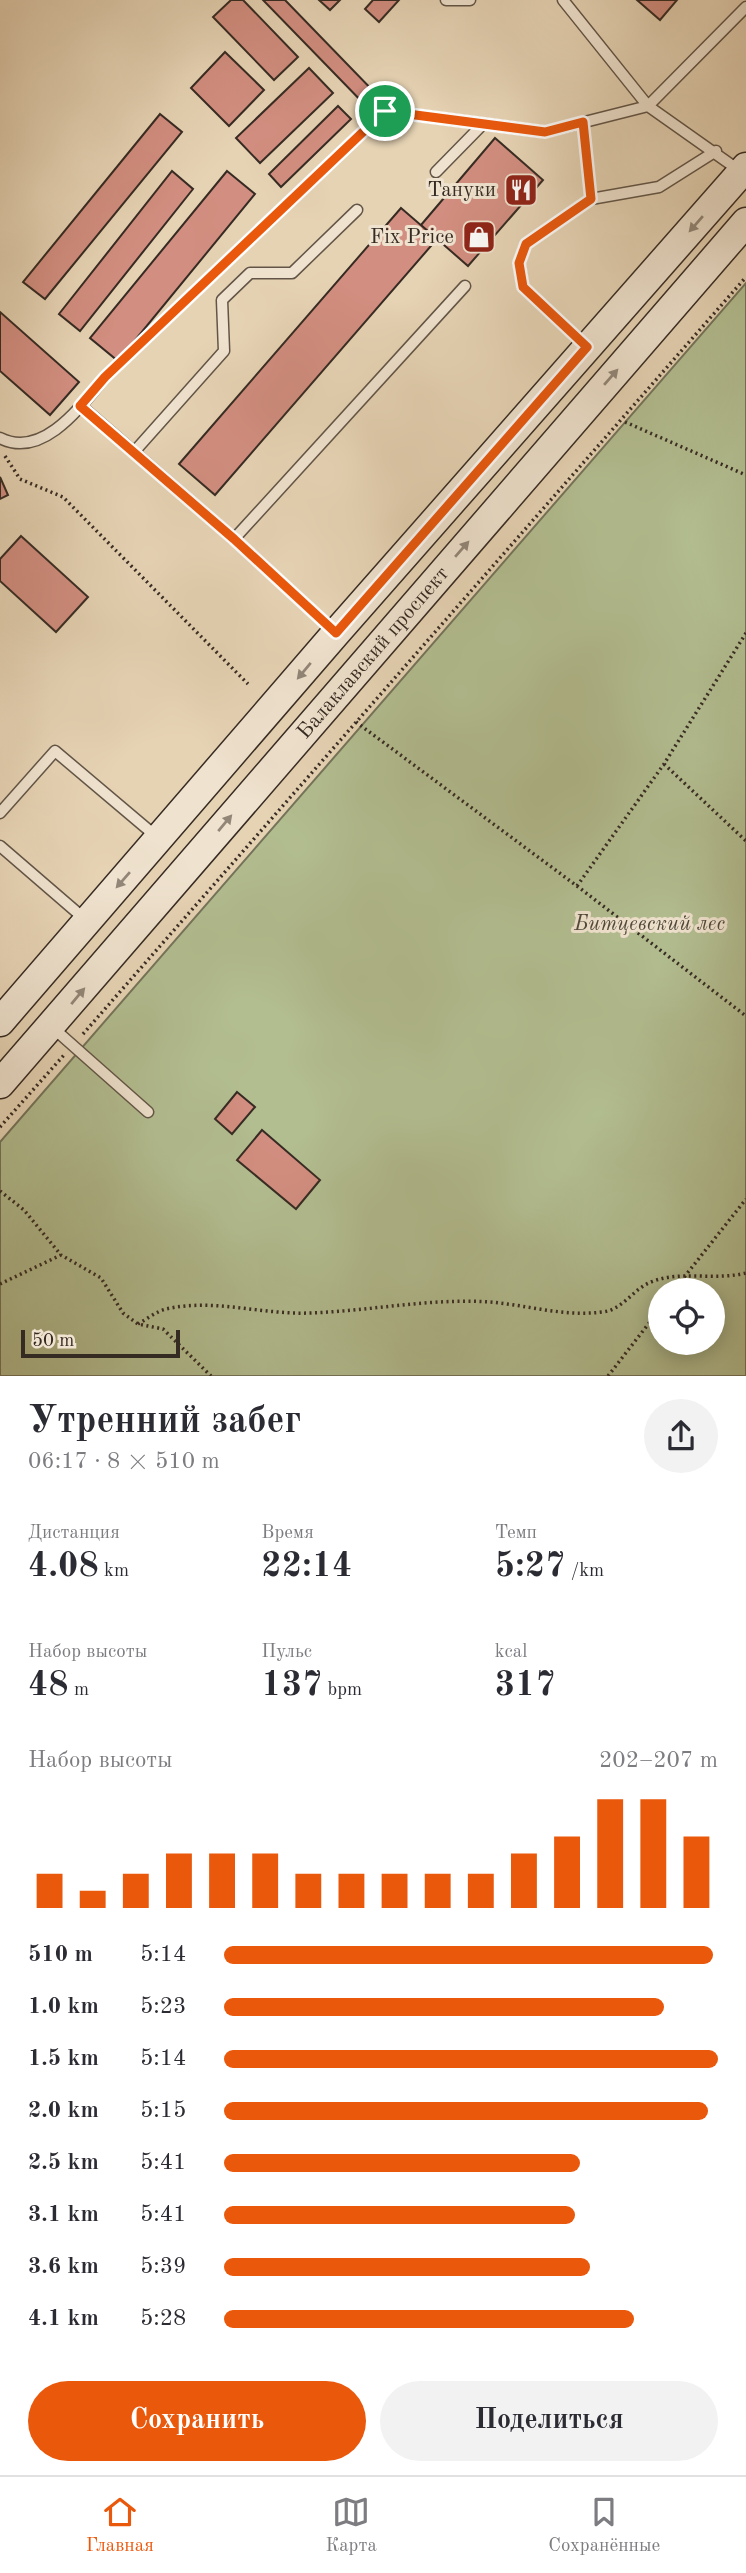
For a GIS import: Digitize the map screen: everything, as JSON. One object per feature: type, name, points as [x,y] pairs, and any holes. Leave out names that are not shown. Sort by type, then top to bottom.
[{"type":"main road","name":"Балаклавский проспект","points":[[3,1011],[87,921],[744,169]]},
{"type":"main road","name":"Балаклавский проспект","points":[[0,1084],[746,222]]},
{"type":"lane","points":[[446,0],[470,0]]},
{"type":"lane","points":[[563,0],[648,106],[744,169]]},
{"type":"lane","points":[[3,440],[29,442],[51,434],[105,377],[385,111],[545,132],[648,106],[746,7]]},
{"type":"lane","points":[[436,172],[482,124]]},
{"type":"lane","points":[[587,347],[523,287],[519,263],[526,244],[591,199],[659,187],[716,152]]},
{"type":"lane","points":[[134,452],[224,351],[222,300],[250,273],[292,273],[357,210]]},
{"type":"lane","points":[[234,539],[465,286]]},
{"type":"lane","points":[[80,406],[234,539],[336,633]]},
{"type":"lane","points":[[0,813],[55,751],[158,839]]},
{"type":"lane","points":[[0,846],[87,921]]},
{"type":"lane","points":[[52,1027],[148,1112]]},
{"type":"path","points":[[583,122],[591,199]]},
{"type":"path","points":[[0,1127],[746,277]]},
{"type":"path","points":[[625,422],[746,475]]},
{"type":"path","points":[[3,440],[5,457],[20,479],[63,497],[248,684]]},
{"type":"path","points":[[578,886],[664,764],[746,633]]},
{"type":"path","points":[[356,722],[578,886],[746,1016]]},
{"type":"path","points":[[338,726],[347,734]]},
{"type":"path","points":[[664,764],[746,841]]},
{"type":"path","points":[[0,1191],[24,1210],[61,1255],[101,1278],[123,1313],[138,1324],[163,1329],[211,1376]]},
{"type":"path","points":[[685,1276],[746,1199]]},
{"type":"path","points":[[0,1284],[61,1255]]},
{"type":"path","points":[[138,1324],[164,1309],[230,1305],[306,1313],[358,1311],[408,1303],[491,1302],[567,1312],[604,1312],[628,1301],[650,1282],[685,1276],[721,1277],[746,1273]]},
{"type":"path","points":[[608,1376],[648,1324]]},
{"type":"green space","name":"Битцевский лес","points":[[746,283],[746,1376],[0,1376],[0,1142]]},
{"type":"building","points":[[231,0],[243,0],[298,57],[274,80],[213,17]]},
{"type":"building","points":[[263,0],[285,0],[381,99],[370,110]]},
{"type":"building","points":[[319,0],[340,0],[330,10]]},
{"type":"building","points":[[373,0],[399,0],[379,22],[365,9]]},
{"type":"building","points":[[637,0],[677,0],[660,20]]},
{"type":"building","points":[[225,52],[264,90],[229,126],[191,88]]},
{"type":"building","points":[[309,68],[333,93],[260,163],[236,138]]},
{"type":"building","points":[[338,106],[351,119],[281,187],[269,174]]},
{"type":"building","points":[[160,114],[182,132],[45,299],[23,282]]},
{"type":"building","points":[[495,138],[543,180],[468,266],[421,225]]},
{"type":"building","points":[[172,171],[193,189],[80,331],[59,314]]},
{"type":"building","points":[[227,171],[255,194],[118,361],[90,338]]},
{"type":"building","points":[[401,208],[437,239],[215,495],[179,464]]},
{"type":"building","points":[[0,312],[79,382],[50,415],[0,371]]},
{"type":"building","points":[[0,477],[8,495],[0,499]]},
{"type":"building","points":[[21,536],[88,597],[56,632],[0,581],[0,559]]},
{"type":"building","points":[[237,1092],[255,1107],[232,1134],[215,1119]]},
{"type":"building","points":[[262,1130],[320,1180],[296,1209],[237,1160]]},
{"type":"place","name":"Тануки","points":[[521,190]]},
{"type":"place","name":"Fix Price","points":[[479,237]]},
{"type":"route","points":[[385,111],[545,132],[583,122],[591,199],[526,244],[519,263],[523,287],[587,347],[336,633],[234,539],[80,406],[105,377],[385,111]]}]
